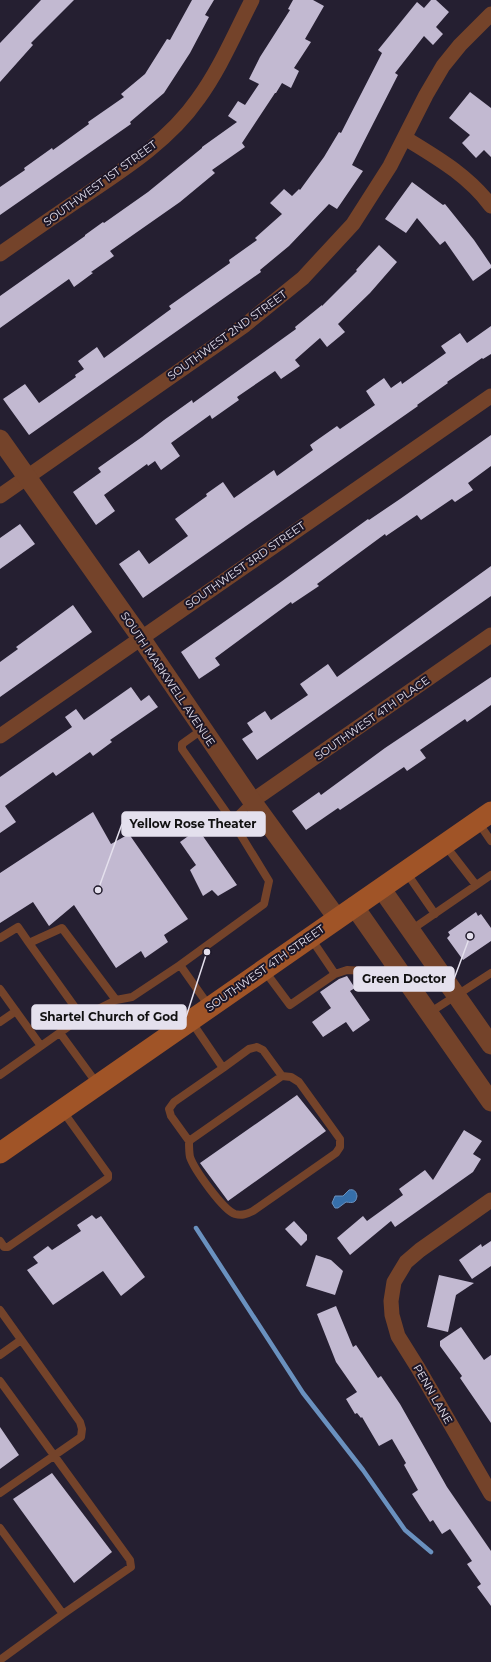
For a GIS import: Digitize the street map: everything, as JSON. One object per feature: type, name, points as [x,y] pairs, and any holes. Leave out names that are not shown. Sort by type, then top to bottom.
[{"type":"main road","name":"SOUTHWEST 4TH STREET","points":[[0,1153],[484,817]]},
{"type":"street","name":"SOUTHWEST 1ST STREET","points":[[0,254],[115,175],[154,146],[181,121],[198,100],[211,78],[252,0]]},
{"type":"street","name":"SOUTHWEST 2ND STREET","points":[[0,496],[245,325],[303,278],[353,224],[390,166],[426,95],[443,66],[460,45],[491,14]]},
{"type":"street","points":[[405,138],[449,165],[471,183],[491,206]]},
{"type":"street","name":"SOUTHWEST 3RD STREET","points":[[0,736],[491,396]]},
{"type":"street","name":"SOUTH MARKWELL AVENUE","points":[[0,439],[141,638],[252,801],[337,918]]},
{"type":"street","name":"SOUTHWEST 4TH PLACE","points":[[252,801],[491,635]]},
{"type":"street","points":[[381,888],[491,1044]]},
{"type":"street","points":[[354,906],[491,1102]]},
{"type":"street","name":"PENN LANE","points":[[491,1200],[411,1258],[400,1272],[392,1290],[392,1315],[398,1336],[491,1494]]},
{"type":"lane","points":[[0,1075],[82,1017],[116,1000],[132,997],[180,965],[264,904],[269,881],[231,819],[182,749],[182,744],[203,729]]},
{"type":"lane","points":[[231,819],[238,815],[252,801]]},
{"type":"lane","points":[[484,817],[491,841]]},
{"type":"lane","points":[[445,844],[476,885]]},
{"type":"lane","points":[[405,871],[435,914]]},
{"type":"lane","points":[[411,930],[491,875]]},
{"type":"lane","points":[[0,938],[18,927],[82,1017]]},
{"type":"lane","points":[[29,943],[62,928],[116,1000]]},
{"type":"lane","points":[[310,937],[335,974]]},
{"type":"lane","points":[[180,965],[209,1007]]},
{"type":"lane","points":[[264,969],[290,1005],[335,974],[347,970],[382,972],[396,965]]},
{"type":"lane","points":[[429,1014],[491,973]]},
{"type":"lane","points":[[0,990],[41,1046]]},
{"type":"lane","points":[[0,1022],[16,1011]]},
{"type":"lane","points":[[191,1020],[223,1068]]},
{"type":"lane","points":[[60,1033],[98,1084]]},
{"type":"lane","points":[[189,1141],[282,1076],[291,1077],[299,1082],[340,1139],[340,1147],[336,1153],[259,1207],[244,1216],[235,1214],[223,1206],[195,1166],[190,1157],[189,1141],[171,1116],[169,1109],[174,1102],[249,1049],[257,1047],[263,1050],[282,1076]]},
{"type":"lane","points":[[0,1241],[8,1248],[108,1178],[108,1174],[62,1110]]},
{"type":"lane","points":[[0,1310],[80,1422],[82,1429],[81,1437],[0,1492]]},
{"type":"lane","points":[[0,1355],[22,1340]]},
{"type":"lane","points":[[0,1381],[130,1560],[131,1567],[0,1660]]},
{"type":"lane","points":[[0,1528],[63,1614]]},
{"type":"water","points":[[349,1190],[353,1190],[356,1193],[357,1198],[355,1201],[346,1202],[338,1208],[335,1208],[332,1203],[335,1196],[343,1196]]},
{"type":"building","points":[[41,0],[74,0],[31,43],[33,45],[0,82],[0,43]]},
{"type":"building","points":[[192,0],[214,0],[205,15],[209,17],[190,53],[164,93],[130,122],[131,124],[0,215],[0,187],[25,170],[24,168],[52,148],[53,150],[89,124],[88,122],[124,97],[121,94],[145,74],[167,39],[170,40]]},
{"type":"building","points":[[293,0],[313,0],[324,6],[305,39],[311,42],[294,68],[299,71],[291,88],[282,83],[242,143],[245,147],[212,170],[215,173],[180,202],[110,251],[114,256],[91,272],[93,273],[74,287],[69,279],[0,328],[0,296],[103,222],[104,223],[148,192],[202,147],[237,122],[228,116],[238,101],[245,105],[259,84],[249,79],[260,57],[290,10],[288,9]]},
{"type":"building","points":[[431,0],[436,0],[449,12],[436,27],[443,34],[433,45],[424,36],[395,73],[398,75],[352,165],[363,171],[337,209],[329,204],[289,246],[260,270],[261,272],[29,435],[3,399],[25,384],[39,403],[76,377],[75,375],[84,369],[78,361],[97,347],[104,358],[171,309],[169,306],[230,263],[229,260],[257,240],[255,238],[282,214],[270,203],[284,189],[292,196],[299,189],[300,190],[324,157],[339,132],[341,133],[382,53],[378,50],[417,2],[424,8]]},
{"type":"building","points":[[470,92],[491,108],[491,157],[484,150],[476,158],[462,143],[470,135],[449,118]]},
{"type":"building","points":[[412,182],[443,205],[445,204],[474,240],[491,265],[491,268],[473,281],[445,241],[440,245],[417,218],[406,233],[385,219]]},
{"type":"building","points":[[379,245],[397,262],[370,293],[338,324],[345,332],[327,347],[320,338],[295,360],[300,366],[281,379],[275,371],[237,397],[239,400],[212,419],[210,415],[171,443],[180,456],[161,470],[155,461],[148,466],[147,464],[104,495],[115,511],[96,525],[73,492],[101,472],[98,468],[192,400],[193,403],[296,329],[295,327],[322,306],[357,271],[356,270]]},
{"type":"building","points":[[491,326],[491,354],[483,359],[482,358],[447,382],[448,383],[417,405],[418,406],[143,598],[119,564],[139,550],[149,564],[188,536],[175,519],[207,496],[206,494],[223,482],[234,498],[274,470],[277,476],[313,450],[310,445],[337,426],[340,429],[375,405],[366,391],[384,378],[391,388],[401,381],[402,384],[446,353],[441,346],[460,333],[467,343]]},
{"type":"building","points":[[491,435],[491,466],[468,483],[473,490],[455,502],[452,499],[421,520],[417,515],[386,536],[385,534],[317,584],[319,586],[292,604],[291,602],[215,658],[220,665],[199,679],[181,652],[368,519],[369,520],[400,499]]},
{"type":"building","points":[[20,524],[35,544],[0,569],[0,538]]},
{"type":"building","points":[[491,566],[491,596],[257,760],[242,739],[253,732],[247,723],[265,711],[271,720],[308,695],[300,684],[328,664],[337,677]]},
{"type":"building","points":[[73,605],[92,632],[0,697],[0,662],[18,649],[16,647]]},
{"type":"building","points":[[491,677],[491,705],[467,722],[465,719],[420,750],[426,758],[407,771],[404,767],[340,810],[338,808],[306,830],[292,811],[319,792],[321,795],[385,748]]},
{"type":"building","points":[[131,687],[141,701],[149,695],[158,707],[110,740],[112,742],[93,756],[90,752],[56,776],[53,772],[5,806],[16,822],[0,833],[0,777],[72,727],[65,717],[76,709],[84,720]]},
{"type":"building","points":[[93,812],[111,844],[129,834],[188,919],[164,935],[168,942],[145,958],[141,951],[116,968],[74,905],[49,926],[33,902],[0,923],[0,873]]},
{"type":"building","points":[[198,829],[237,885],[218,896],[212,890],[203,896],[190,870],[196,865],[180,842]]},
{"type":"building","points":[[476,912],[478,916],[481,914],[491,928],[491,941],[463,960],[447,938],[450,935],[448,932]]},
{"type":"building","points":[[347,976],[355,988],[350,991],[370,1020],[353,1032],[346,1022],[323,1037],[312,1022],[331,1008],[320,992],[339,979]]},
{"type":"building","points":[[297,1095],[326,1131],[228,1201],[200,1163]]},
{"type":"building","points":[[464,1130],[482,1141],[473,1154],[481,1159],[473,1172],[395,1227],[391,1221],[350,1255],[337,1238],[363,1216],[367,1221],[403,1195],[399,1189],[425,1170],[433,1180]]},
{"type":"building","points":[[92,1215],[96,1219],[101,1216],[145,1277],[121,1296],[103,1271],[53,1305],[27,1270],[38,1263],[33,1257],[48,1246],[52,1250],[81,1231],[77,1225]]},
{"type":"building","points":[[294,1221],[307,1235],[307,1240],[301,1246],[285,1229]]},
{"type":"building","points":[[491,1241],[491,1266],[472,1279],[459,1260],[481,1244],[482,1247]]},
{"type":"building","points":[[316,1255],[331,1260],[343,1271],[335,1295],[306,1286]]},
{"type":"building","points":[[439,1275],[474,1283],[456,1295],[448,1332],[427,1327]]},
{"type":"building","points":[[336,1306],[353,1347],[356,1345],[378,1378],[381,1376],[400,1404],[447,1487],[491,1551],[491,1606],[477,1587],[481,1584],[467,1564],[472,1561],[450,1529],[442,1534],[433,1520],[430,1522],[412,1494],[418,1490],[404,1465],[406,1463],[392,1439],[379,1446],[362,1417],[361,1418],[357,1413],[355,1414],[346,1399],[357,1392],[336,1362],[317,1314]]},
{"type":"building","points":[[461,1327],[484,1360],[491,1355],[491,1423],[460,1378],[462,1376],[440,1346],[440,1341]]},
{"type":"building","points":[[0,1427],[19,1455],[0,1469]]},
{"type":"building","points":[[52,1473],[112,1552],[74,1583],[13,1499]]},
{"type":"waterway","points":[[196,1228],[303,1393],[363,1470],[405,1530],[431,1552]]},
{"type":"place","name":"Yellow Rose Theater","points":[[98,890]]},
{"type":"place","name":"Green Doctor","points":[[470,936]]},
{"type":"place","name":"Shartel Church of God","points":[[207,952]]}]
